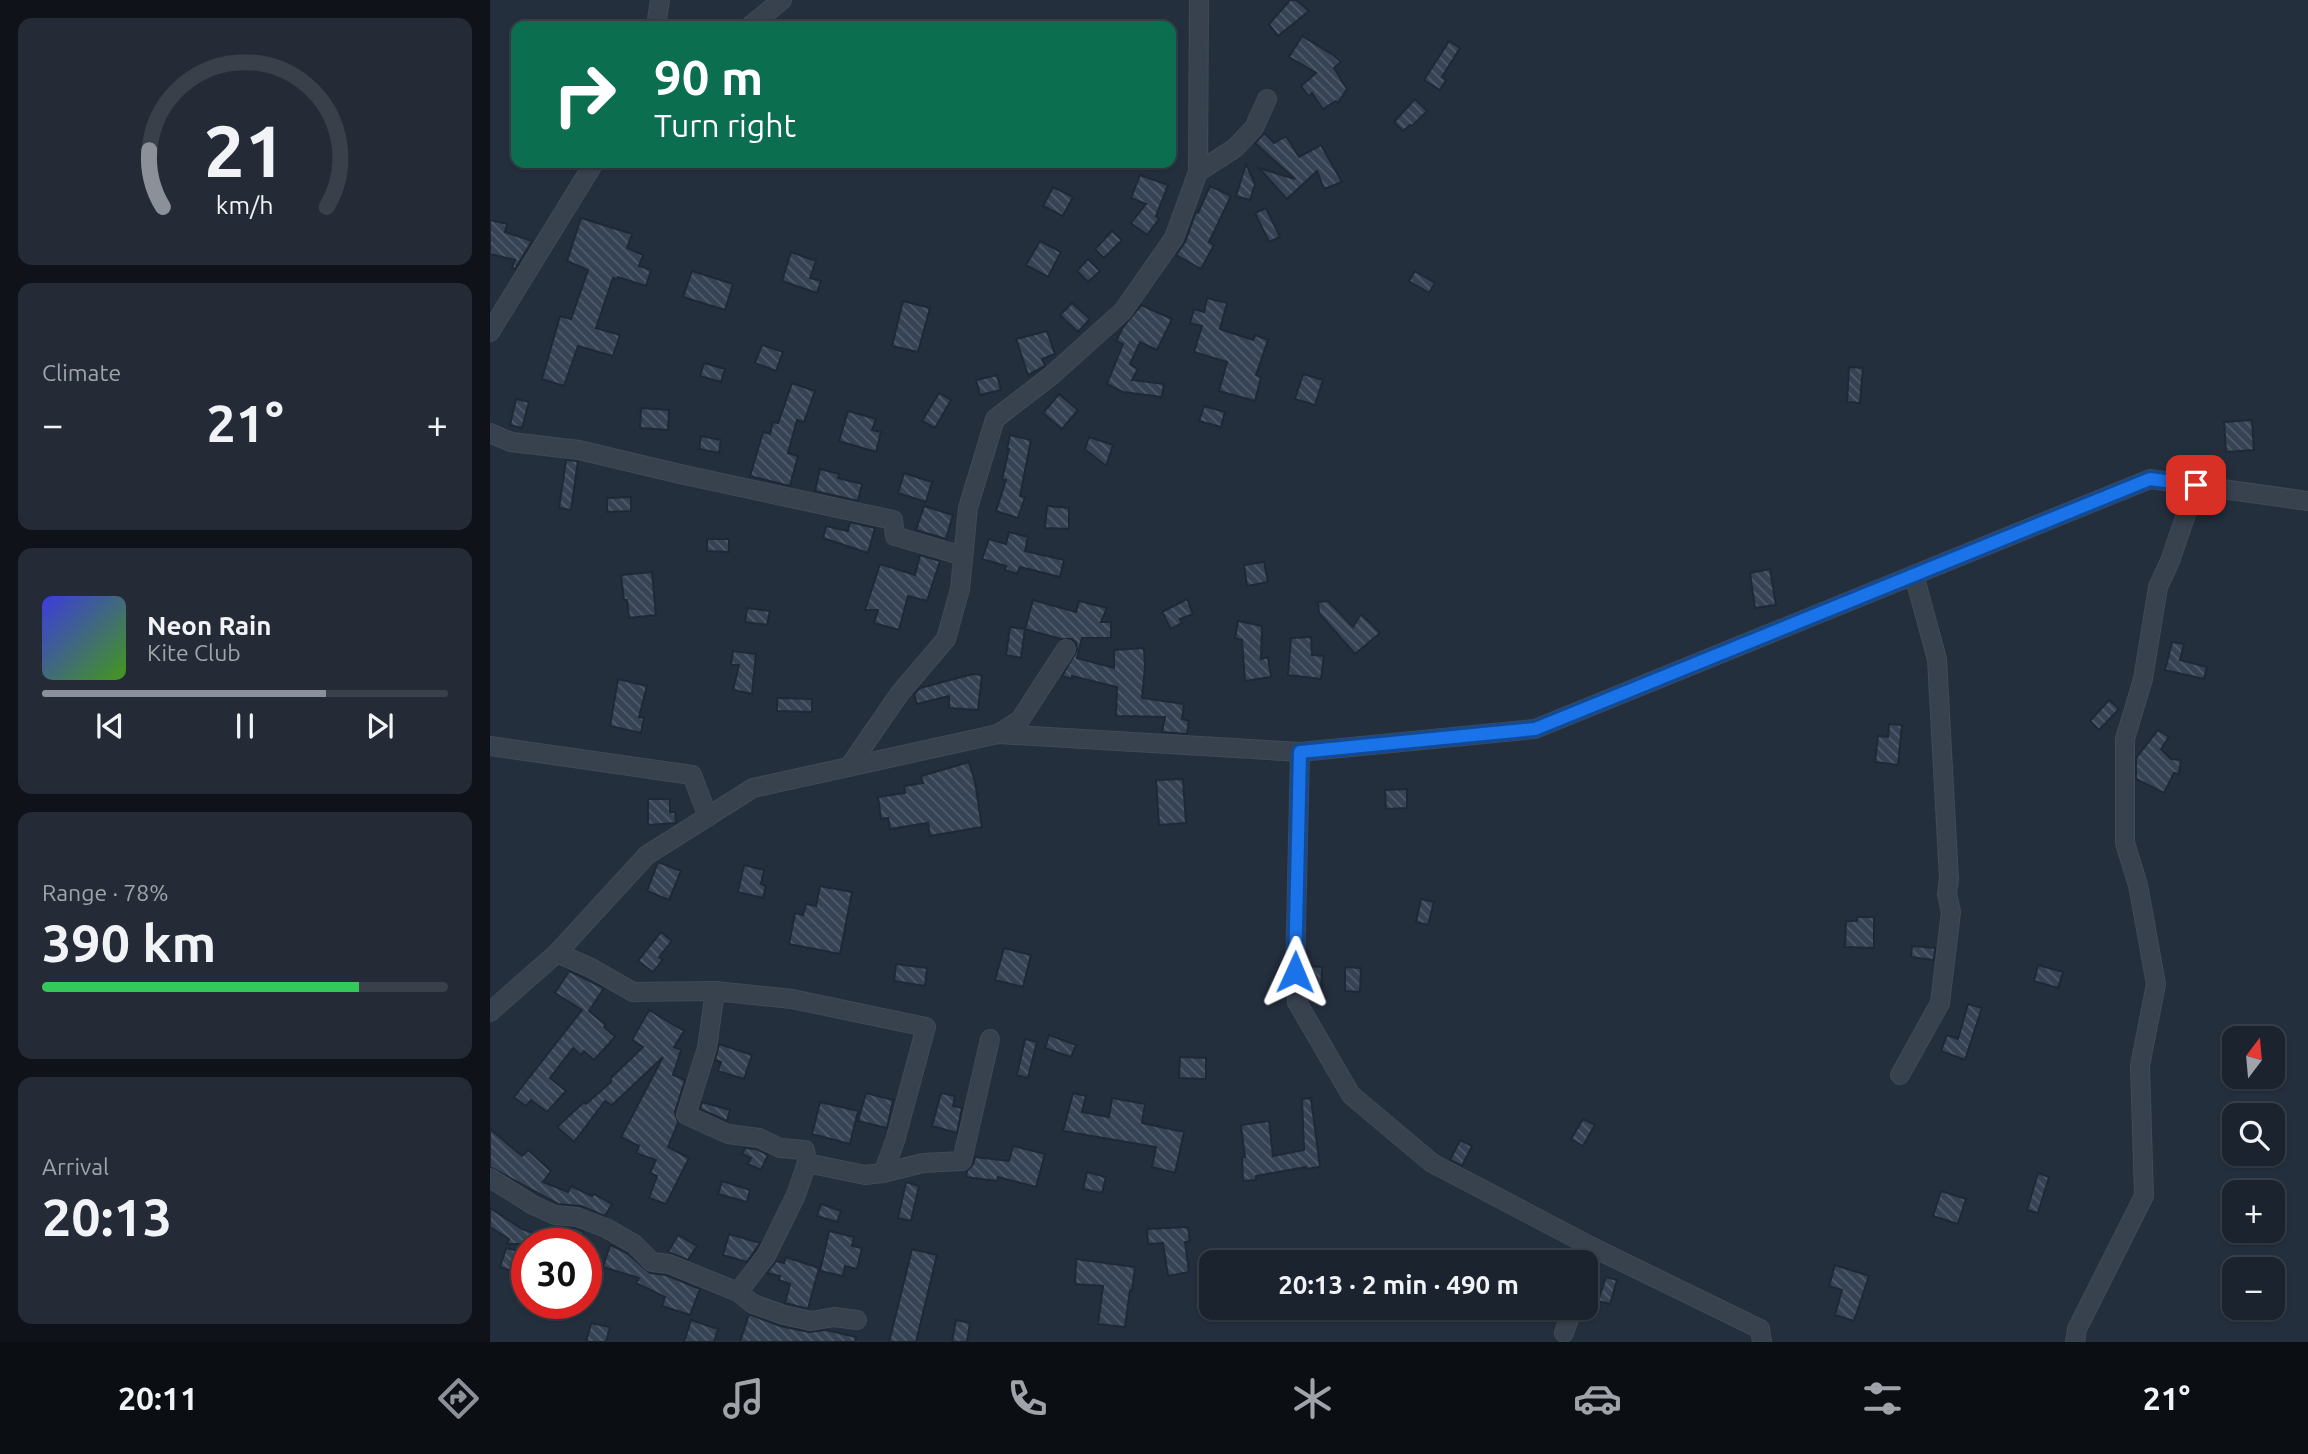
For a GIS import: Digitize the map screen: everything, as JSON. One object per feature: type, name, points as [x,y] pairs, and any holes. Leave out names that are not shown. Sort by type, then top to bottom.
[{"type":"street","points":[[657,21],[660,0]]},
{"type":"street","points":[[756,21],[782,0]]},
{"type":"street","points":[[849,767],[900,693],[946,639],[960,589],[968,508],[995,419],[1052,375],[1123,312],[1174,238],[1198,172],[1199,0]]},
{"type":"street","points":[[1198,172],[1235,148],[1254,128],[1266,99]]},
{"type":"street","points":[[490,332],[591,168]]},
{"type":"street","points":[[490,433],[511,442],[579,450],[893,520],[895,536],[963,556]]},
{"type":"street","points":[[490,1012],[557,953],[647,855],[753,788],[998,734],[1300,752],[1535,729],[2150,479],[2308,501]]},
{"type":"street","points":[[2075,1342],[2077,1329],[2144,1196],[2140,1066],[2156,984],[2138,885],[2125,843],[2124,739],[2143,679],[2158,587],[2170,561],[2196,485]]},
{"type":"street","points":[[1900,1075],[1940,1003],[1951,912],[1947,894],[1950,878],[1937,659],[1914,575]]},
{"type":"street","points":[[998,734],[1020,720],[1066,649]]},
{"type":"street","points":[[490,746],[692,775],[708,817]]},
{"type":"street","points":[[1300,752],[1295,972],[1297,1002],[1351,1095],[1432,1163],[1594,1248],[1760,1329],[1762,1342]]},
{"type":"street","points":[[557,953],[591,968],[633,992],[715,991],[792,999],[926,1027],[895,1141],[883,1173]]},
{"type":"street","points":[[715,991],[707,1048],[686,1115],[728,1134],[759,1138],[780,1148],[805,1150],[807,1163],[796,1195],[766,1256],[738,1293]]},
{"type":"street","points":[[807,1163],[865,1175],[923,1163],[962,1161],[990,1039]]},
{"type":"street","points":[[490,1178],[555,1215],[576,1217],[606,1228],[634,1244],[652,1262],[669,1264],[738,1293],[753,1304],[811,1321],[834,1317],[857,1320]]},
{"type":"street","points":[[1564,1333],[1568,1320]]},
{"type":"building","points":[[1290,0],[1296,0],[1309,11],[1278,36],[1269,24]]},
{"type":"building","points":[[1302,36],[1341,62],[1334,68],[1347,89],[1338,103],[1336,101],[1323,109],[1312,93],[1309,96],[1301,86],[1316,73],[1289,57]]},
{"type":"building","points":[[1449,41],[1460,48],[1442,77],[1446,80],[1440,90],[1424,80]]},
{"type":"building","points":[[1415,99],[1427,111],[1403,131],[1394,122]]},
{"type":"building","points":[[1264,133],[1274,143],[1286,136],[1299,157],[1321,145],[1342,182],[1324,189],[1317,171],[1287,199],[1259,168],[1295,179],[1255,143]]},
{"type":"building","points":[[1246,164],[1255,184],[1250,200],[1236,196]]},
{"type":"building","points":[[1140,175],[1168,185],[1156,216],[1159,219],[1147,235],[1131,223],[1146,204],[1131,198]]},
{"type":"building","points":[[1210,186],[1231,196],[1209,242],[1214,245],[1201,269],[1176,255],[1185,242],[1196,212],[1198,213]]},
{"type":"building","points":[[1053,187],[1073,197],[1063,216],[1043,206]]},
{"type":"building","points":[[1266,208],[1280,237],[1269,242],[1255,213]]},
{"type":"building","points":[[581,218],[632,234],[627,248],[643,255],[639,266],[651,270],[646,286],[618,277],[613,278],[596,328],[620,335],[613,356],[578,346],[564,386],[542,379],[560,316],[571,319],[588,270],[567,261]]},
{"type":"building","points":[[490,220],[507,224],[505,232],[532,241],[515,269],[512,268],[515,260],[490,254]]},
{"type":"building","points":[[1112,231],[1122,240],[1104,258],[1095,249]]},
{"type":"building","points":[[1040,241],[1061,252],[1048,277],[1026,265]]},
{"type":"building","points":[[791,252],[816,261],[810,278],[821,281],[817,293],[782,281]]},
{"type":"building","points":[[1088,259],[1100,271],[1088,282],[1077,271]]},
{"type":"building","points":[[692,271],[733,284],[725,310],[683,297]]},
{"type":"building","points":[[1415,271],[1435,283],[1429,293],[1409,281]]},
{"type":"building","points":[[1207,298],[1227,303],[1220,329],[1253,340],[1255,335],[1268,340],[1256,375],[1261,377],[1255,401],[1219,391],[1227,362],[1194,352],[1202,326],[1190,323],[1194,309],[1204,312]]},
{"type":"building","points":[[903,301],[930,308],[918,352],[892,346]]},
{"type":"building","points":[[1072,303],[1090,319],[1078,332],[1060,315]]},
{"type":"building","points":[[1141,305],[1172,319],[1157,350],[1140,342],[1130,364],[1138,369],[1132,380],[1164,384],[1162,397],[1123,392],[1107,384],[1123,344],[1116,341],[1123,327]]},
{"type":"building","points":[[1047,331],[1055,354],[1042,359],[1045,366],[1028,375],[1016,339]]},
{"type":"building","points":[[762,345],[783,352],[776,371],[755,363]]},
{"type":"building","points":[[704,363],[725,369],[721,382],[700,376]]},
{"type":"building","points":[[1849,367],[1863,368],[1860,403],[1847,402]]},
{"type":"building","points":[[1303,374],[1323,380],[1315,405],[1295,399]]},
{"type":"building","points":[[997,375],[1001,390],[980,395],[976,380]]},
{"type":"building","points":[[792,383],[815,391],[804,422],[797,420],[788,453],[798,456],[790,486],[750,476],[763,432],[770,434],[773,422],[778,423]]},
{"type":"building","points":[[939,393],[951,400],[935,428],[922,421]]},
{"type":"building","points":[[1059,394],[1078,410],[1062,429],[1043,413]]},
{"type":"building","points":[[516,399],[529,402],[522,428],[510,425]]},
{"type":"building","points":[[1204,406],[1225,412],[1221,427],[1199,421]]},
{"type":"building","points":[[641,408],[669,410],[668,430],[640,428]]},
{"type":"building","points":[[848,411],[876,419],[872,430],[881,432],[876,452],[839,441]]},
{"type":"building","points":[[2252,420],[2254,450],[2226,452],[2224,422]]},
{"type":"building","points":[[1010,435],[1031,440],[1020,496],[1025,497],[1018,518],[996,511],[1006,480],[1002,479]]},
{"type":"building","points":[[701,436],[721,440],[719,453],[699,449]]},
{"type":"building","points":[[1089,437],[1113,445],[1106,466],[1085,449]]},
{"type":"building","points":[[566,460],[578,461],[571,510],[559,508]]},
{"type":"building","points":[[820,469],[839,474],[838,478],[862,484],[858,501],[815,491]]},
{"type":"building","points":[[904,473],[932,482],[926,502],[898,493]]},
{"type":"building","points":[[631,497],[631,511],[607,512],[607,498]]},
{"type":"building","points":[[924,506],[953,515],[946,539],[916,530]]},
{"type":"building","points":[[1047,506],[1069,508],[1069,529],[1045,528]]},
{"type":"building","points":[[850,522],[875,528],[868,553],[823,538],[826,526],[848,531]]},
{"type":"building","points":[[1009,532],[1028,537],[1025,551],[1064,560],[1060,577],[1020,567],[1017,574],[1005,570],[1006,566],[982,559],[989,539],[1006,544]]},
{"type":"building","points":[[707,539],[729,539],[729,552],[707,551]]},
{"type":"building","points":[[920,555],[940,561],[927,601],[908,596],[899,630],[874,623],[878,610],[865,610],[880,564],[915,575]]},
{"type":"building","points":[[1264,562],[1268,582],[1247,586],[1244,565]]},
{"type":"building","points":[[1770,569],[1776,605],[1755,608],[1750,573]]},
{"type":"building","points":[[652,572],[656,615],[629,618],[621,575]]},
{"type":"building","points":[[1187,599],[1193,614],[1180,619],[1182,623],[1171,629],[1162,612]]},
{"type":"building","points":[[1033,600],[1076,612],[1079,601],[1107,608],[1101,622],[1111,622],[1111,638],[1082,638],[1077,658],[1114,668],[1114,650],[1144,648],[1142,698],[1184,704],[1182,719],[1189,721],[1187,734],[1162,732],[1165,717],[1116,716],[1117,687],[1062,676],[1077,650],[1072,639],[1061,639],[1025,629]]},
{"type":"building","points":[[1328,601],[1353,627],[1361,614],[1380,633],[1355,654],[1319,613],[1318,602]]},
{"type":"building","points":[[747,608],[770,611],[767,625],[745,622]]},
{"type":"building","points":[[1238,621],[1262,626],[1261,659],[1268,657],[1271,677],[1245,681],[1242,640],[1235,638]]},
{"type":"building","points":[[1010,627],[1025,629],[1021,658],[1006,655]]},
{"type":"building","points":[[1311,637],[1312,655],[1324,656],[1321,679],[1288,675],[1291,638]]},
{"type":"building","points":[[2172,642],[2184,644],[2180,660],[2207,667],[2204,679],[2165,670]]},
{"type":"building","points":[[733,651],[756,654],[752,694],[733,690],[739,665],[731,665]]},
{"type":"building","points":[[973,674],[982,675],[978,710],[949,708],[949,696],[917,704],[914,694],[920,688]]},
{"type":"building","points":[[618,679],[647,686],[639,717],[644,718],[641,733],[610,726]]},
{"type":"building","points":[[777,698],[812,699],[812,712],[777,711]]},
{"type":"building","points":[[2109,700],[2119,709],[2099,730],[2090,721]]},
{"type":"building","points":[[1889,724],[1902,725],[1898,765],[1875,762],[1878,736],[1888,737]]},
{"type":"building","points":[[2158,730],[2169,737],[2161,749],[2171,759],[2181,760],[2179,774],[2174,773],[2164,793],[2136,779],[2136,758]]},
{"type":"building","points":[[969,762],[982,827],[930,836],[928,823],[890,829],[888,818],[881,819],[878,797],[905,793],[904,786],[923,783],[921,776]]},
{"type":"building","points":[[1183,779],[1186,823],[1159,825],[1156,780]]},
{"type":"building","points":[[1407,789],[1407,808],[1386,809],[1385,790]]},
{"type":"building","points":[[648,799],[670,799],[670,812],[675,812],[676,823],[648,825]]},
{"type":"building","points":[[658,862],[681,871],[669,900],[647,891]]},
{"type":"building","points":[[744,865],[764,870],[761,884],[766,886],[763,898],[738,892]]},
{"type":"building","points":[[820,886],[852,892],[840,954],[789,944],[795,913],[803,915],[806,904],[816,906]]},
{"type":"building","points":[[1421,899],[1434,902],[1428,925],[1416,922]]},
{"type":"building","points":[[1857,917],[1874,917],[1874,948],[1845,947],[1846,921],[1857,921]]},
{"type":"building","points":[[661,932],[672,941],[659,957],[663,960],[653,972],[638,961]]},
{"type":"building","points":[[1912,946],[1935,948],[1934,960],[1911,957]]},
{"type":"building","points":[[1004,948],[1031,955],[1023,987],[995,980]]},
{"type":"building","points":[[896,964],[927,968],[925,986],[894,981]]},
{"type":"building","points":[[2038,965],[2063,972],[2058,988],[2034,981]]},
{"type":"building","points":[[1307,966],[1322,967],[1321,999],[1308,999]]},
{"type":"building","points":[[1345,967],[1361,968],[1360,992],[1345,991]]},
{"type":"building","points":[[569,971],[604,988],[589,1011],[606,1025],[604,1027],[615,1037],[594,1060],[584,1051],[581,1055],[573,1048],[550,1078],[566,1091],[547,1112],[531,1100],[526,1106],[514,1097],[582,1010],[555,993]]},
{"type":"building","points":[[1968,1004],[1982,1008],[1965,1060],[1941,1051],[1947,1035],[1958,1039]]},
{"type":"building","points":[[649,1010],[684,1031],[674,1047],[681,1050],[673,1075],[685,1080],[675,1112],[678,1123],[668,1147],[689,1158],[666,1204],[649,1198],[657,1176],[650,1173],[656,1160],[636,1153],[639,1146],[621,1137],[663,1057],[612,1105],[605,1101],[574,1142],[557,1127],[611,1082],[611,1078],[643,1047],[632,1040]]},
{"type":"building","points":[[1049,1035],[1076,1045],[1071,1057],[1045,1048]]},
{"type":"building","points":[[1025,1039],[1037,1042],[1028,1078],[1017,1075]]},
{"type":"building","points":[[719,1044],[752,1055],[744,1079],[718,1071],[721,1062],[715,1060]]},
{"type":"building","points":[[1180,1057],[1206,1058],[1206,1079],[1179,1078]]},
{"type":"building","points":[[866,1093],[893,1100],[887,1128],[858,1121]]},
{"type":"building","points":[[941,1093],[955,1096],[953,1106],[962,1108],[957,1133],[932,1126]]},
{"type":"building","points":[[1073,1093],[1086,1096],[1082,1112],[1109,1117],[1112,1098],[1145,1104],[1142,1123],[1184,1132],[1175,1173],[1152,1167],[1156,1147],[1063,1131]]},
{"type":"building","points":[[1311,1098],[1320,1167],[1256,1176],[1256,1180],[1243,1181],[1242,1157],[1245,1157],[1241,1125],[1269,1121],[1273,1156],[1304,1150],[1302,1099]]},
{"type":"building","points":[[702,1102],[730,1110],[727,1121],[700,1109]]},
{"type":"building","points":[[820,1102],[858,1111],[850,1144],[812,1134]]},
{"type":"building","points":[[1583,1119],[1595,1125],[1583,1146],[1571,1139]]},
{"type":"building","points":[[490,1129],[522,1156],[528,1150],[551,1171],[543,1182],[568,1192],[571,1186],[612,1204],[605,1216],[581,1206],[558,1204],[490,1167]]},
{"type":"building","points":[[1460,1140],[1472,1146],[1462,1166],[1450,1160]]},
{"type":"building","points":[[1013,1146],[1045,1154],[1036,1187],[998,1177],[997,1181],[966,1177],[975,1157],[1009,1161]]},
{"type":"building","points":[[745,1148],[756,1149],[768,1155],[761,1170],[748,1164],[751,1158],[742,1154]]},
{"type":"building","points":[[1087,1172],[1106,1177],[1102,1193],[1083,1189]]},
{"type":"building","points":[[2038,1173],[2049,1177],[2038,1213],[2027,1210]]},
{"type":"building","points":[[722,1181],[750,1190],[747,1202],[718,1194]]},
{"type":"building","points":[[906,1182],[919,1186],[911,1221],[898,1218]]},
{"type":"building","points":[[1941,1191],[1966,1199],[1958,1224],[1933,1216]]},
{"type":"building","points":[[821,1204],[841,1211],[837,1222],[817,1216]]},
{"type":"building","points":[[490,1208],[520,1228],[511,1228],[511,1244],[507,1244],[509,1239],[490,1227]]},
{"type":"building","points":[[1188,1227],[1190,1241],[1185,1242],[1189,1272],[1168,1276],[1163,1243],[1148,1244],[1147,1229]]},
{"type":"building","points":[[829,1231],[854,1237],[852,1246],[862,1248],[857,1269],[845,1266],[843,1276],[820,1271]]},
{"type":"building","points":[[729,1234],[760,1243],[747,1262],[723,1255]]},
{"type":"building","points":[[678,1235],[697,1246],[688,1260],[668,1252]]},
{"type":"building","points":[[610,1245],[627,1253],[650,1273],[666,1275],[700,1289],[690,1315],[662,1306],[665,1297],[636,1283],[639,1278],[603,1267]]},
{"type":"building","points":[[506,1248],[511,1249],[511,1271],[500,1267]]},
{"type":"building","points":[[912,1249],[937,1255],[916,1342],[889,1342]]},
{"type":"building","points":[[786,1257],[819,1268],[808,1309],[785,1303],[790,1284],[779,1280],[780,1276],[767,1273],[776,1261],[784,1263]]},
{"type":"building","points":[[1076,1259],[1135,1267],[1125,1327],[1098,1324],[1103,1286],[1075,1284]]},
{"type":"building","points":[[1835,1265],[1869,1276],[1854,1321],[1835,1315],[1842,1290],[1829,1286]]},
{"type":"building","points":[[1606,1277],[1617,1280],[1610,1304],[1598,1301]]},
{"type":"building","points":[[749,1314],[780,1326],[809,1332],[826,1330],[856,1337],[855,1342],[740,1342]]},
{"type":"building","points":[[691,1320],[718,1329],[714,1342],[684,1342]]},
{"type":"building","points":[[956,1320],[970,1323],[967,1342],[952,1342]]},
{"type":"building","points":[[591,1323],[610,1327],[606,1342],[586,1342]]},
{"type":"route","points":[[1295,972],[1300,752],[1535,729],[2150,479],[2196,485]]}]
